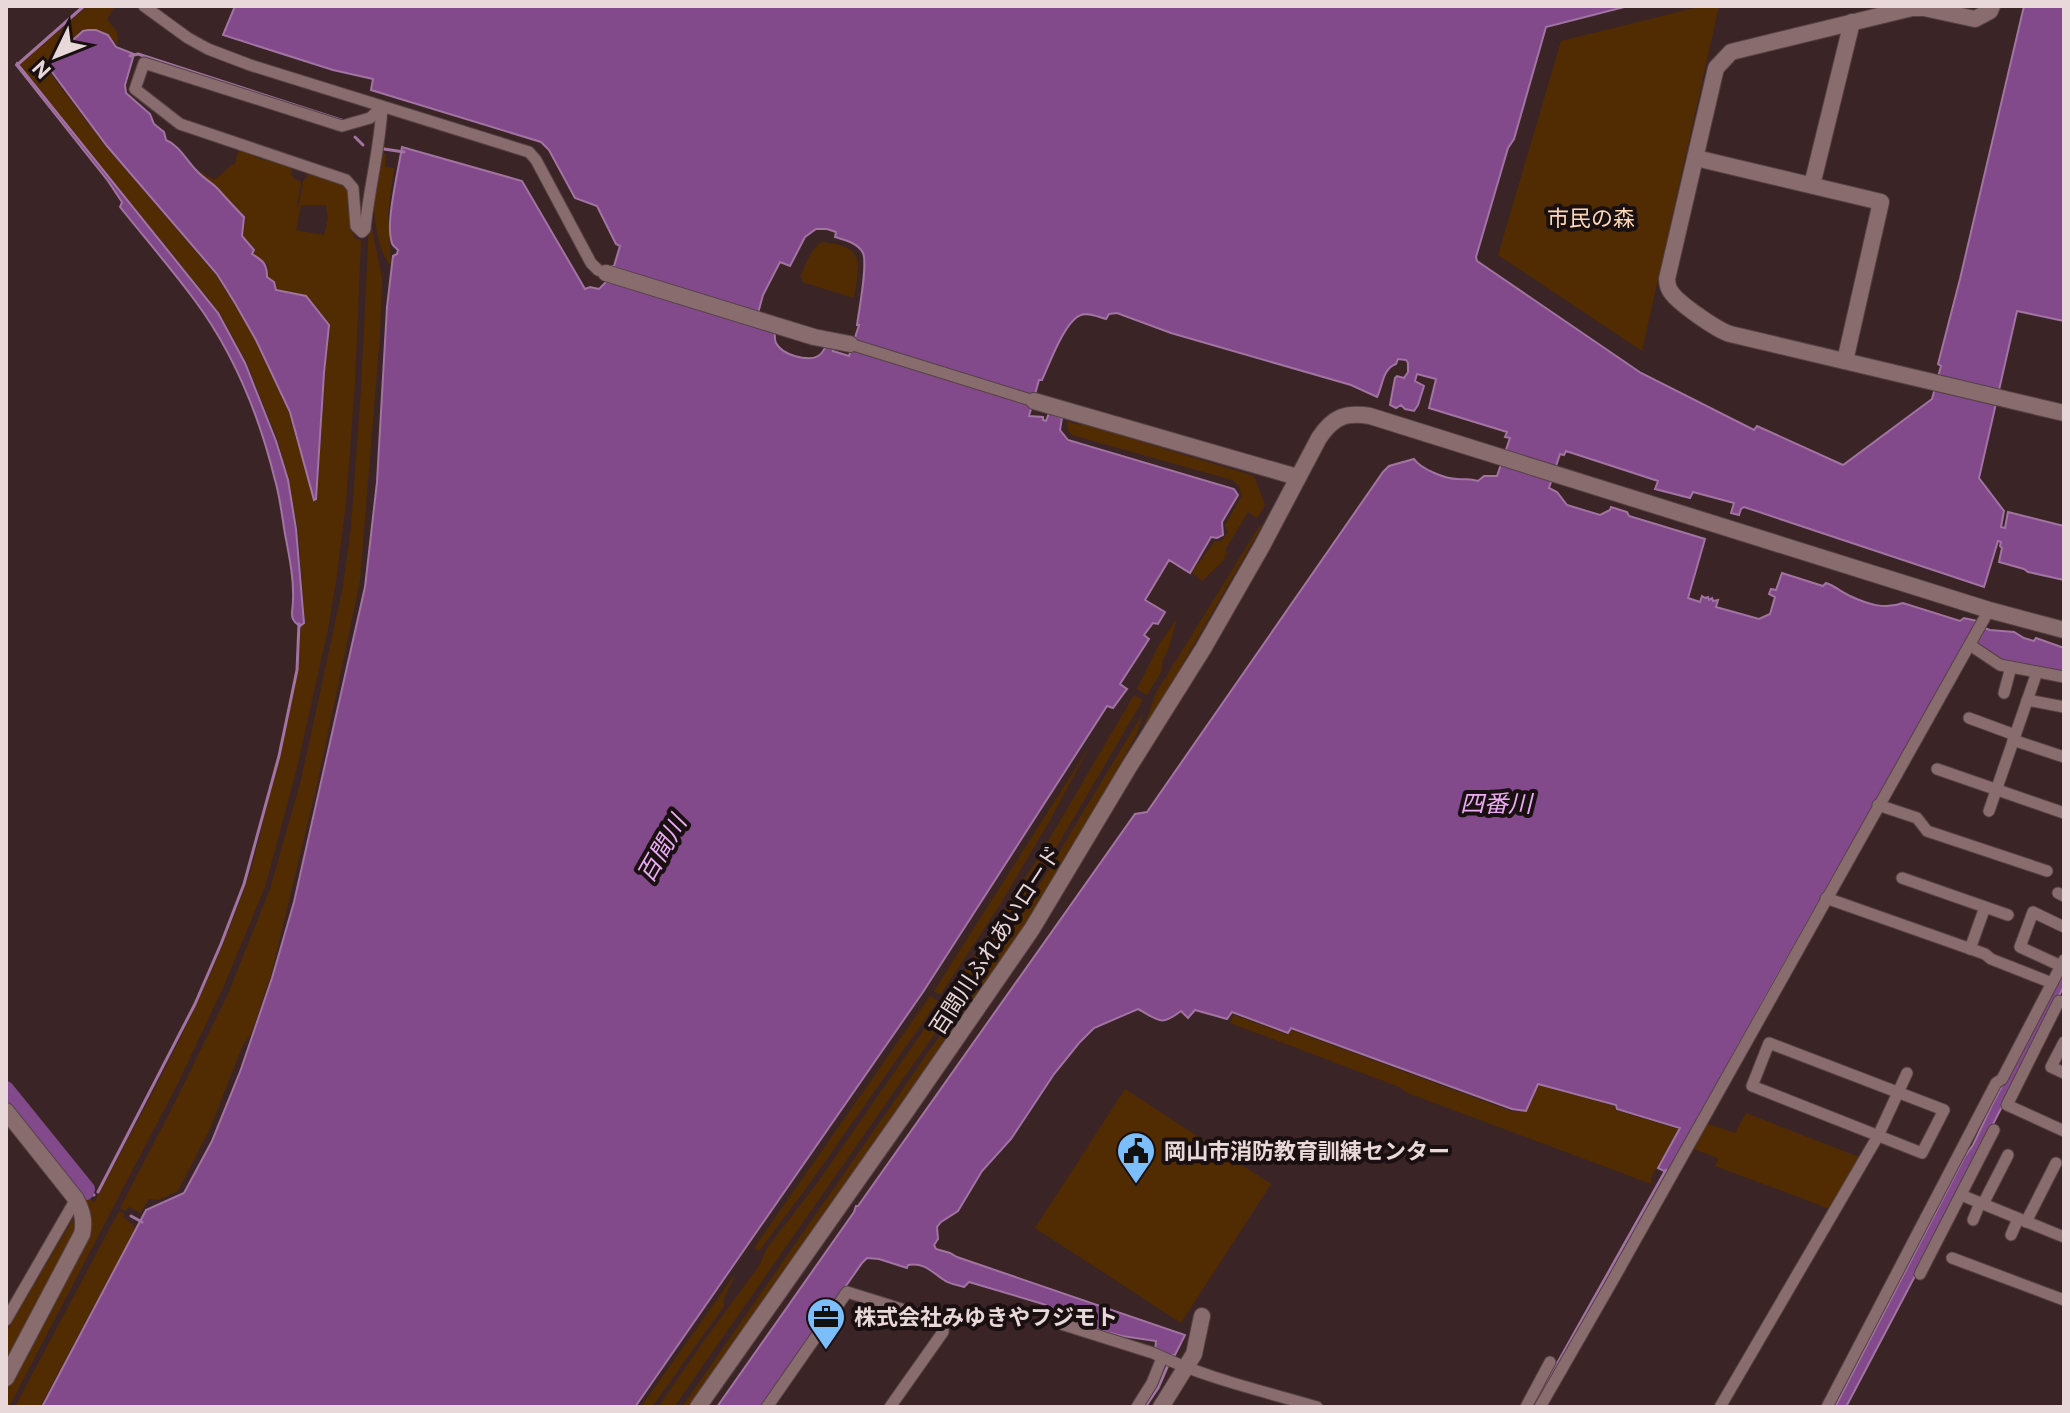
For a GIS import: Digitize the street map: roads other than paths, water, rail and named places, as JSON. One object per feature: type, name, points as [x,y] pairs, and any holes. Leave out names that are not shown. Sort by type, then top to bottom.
[{"type":"street","points":[[144,6],[188,38],[250,65],[529,152],[591,263],[598,270],[825,340],[850,344],[1297,477]]},
{"type":"street","points":[[1992,6],[1990,11],[1975,19],[1917,7],[1731,52],[1716,68],[1667,279],[1668,287],[1672,294],[1723,332],[2064,413]]},
{"type":"street","points":[[1812,185],[1852,22]]},
{"type":"street","points":[[144,63],[342,126],[370,118],[382,107],[365,229],[362,232],[356,226],[353,188],[346,180],[180,124],[135,89],[144,63]]},
{"type":"street","points":[[1696,158],[1881,202],[1845,361]]},
{"type":"street","name":"百間川ふれあいロード","points":[[698,1407],[1032,929],[1203,649],[1324,431],[1335,420],[1349,414],[1370,416],[1553,473],[1985,617]]},
{"type":"street","points":[[1526,1407],[1542,1391],[1613,1280],[1985,617],[2064,630]]},
{"type":"street","points":[[1971,644],[2000,665],[2064,677]]},
{"type":"street","points":[[2004,693],[2011,667]]},
{"type":"street","points":[[1989,811],[2037,672]]},
{"type":"street","points":[[2027,700],[2064,707]]},
{"type":"street","points":[[1969,718],[2064,757]]},
{"type":"street","points":[[1937,769],[2064,813]]},
{"type":"street","points":[[1878,805],[1917,818],[1927,831],[2047,871]]},
{"type":"street","points":[[1902,878],[2008,915]]},
{"type":"street","points":[[1826,898],[1970,949],[2052,983]]},
{"type":"street","points":[[1970,949],[1985,907]]},
{"type":"street","points":[[1827,1407],[2062,963],[2020,947],[2033,912],[2064,927]]},
{"type":"street","points":[[2059,1001],[2007,1105],[2064,1131]]},
{"type":"street","points":[[2064,1042],[2051,1067],[2064,1073]]},
{"type":"street","points":[[1769,1043],[1899,1091],[1944,1110],[1922,1153],[1752,1086],[1769,1043]]},
{"type":"street","points":[[1720,1407],[1878,1136],[1907,1073]]},
{"type":"street","points":[[6,1111],[76,1199],[84,1216],[82,1234],[6,1378]]},
{"type":"street","points":[[1920,1274],[1994,1130]]},
{"type":"street","points":[[1973,1220],[2008,1155]]},
{"type":"street","points":[[2011,1235],[2056,1163]]},
{"type":"street","points":[[1961,1195],[2062,1233]]},
{"type":"street","points":[[6,1320],[76,1199]]},
{"type":"street","points":[[1952,1258],[2064,1300]]},
{"type":"street","points":[[767,1407],[847,1292],[943,1322],[943,1332],[890,1407]]},
{"type":"street","points":[[1137,1407],[1152,1383],[1172,1361],[1194,1354],[1202,1316]]},
{"type":"street","points":[[1058,1323],[1231,1382],[1317,1407]]},
{"type":"street","points":[[1161,1407],[1172,1361]]},
{"type":"street","points":[[1540,1407],[1550,1362]]},
{"type":"water","points":[[235,6],[1628,6],[1546,27],[1477,261],[1641,373],[1754,430],[1757,426],[1843,465],[1932,399],[2024,6],[2064,6],[2064,321],[2017,311],[1979,478],[2004,511],[2001,527],[2005,528],[2008,512],[2064,526],[2064,580],[1999,562],[2002,548],[1998,541],[1984,587],[1744,507],[1739,515],[1731,513],[1734,503],[1693,492],[1690,498],[1655,489],[1658,481],[1566,451],[1564,455],[1560,454],[1549,488],[1557,492],[1567,505],[1600,515],[1611,507],[1627,512],[1629,516],[1705,539],[1688,598],[1700,602],[1702,596],[1709,600],[1712,598],[1713,601],[1718,600],[1716,607],[1759,619],[1770,614],[1775,597],[1769,594],[1771,589],[1776,590],[1782,573],[1823,586],[1826,583],[1869,604],[1890,606],[1903,603],[1960,621],[1964,618],[1977,621],[1990,630],[2014,632],[2024,638],[2034,641],[2036,638],[2064,648],[2064,674],[1998,662],[1969,641],[1668,1173],[1658,1168],[1680,1128],[1617,1109],[1616,1105],[1538,1084],[1526,1111],[1512,1109],[1291,1028],[1288,1033],[1232,1012],[1227,1019],[1195,1010],[1188,1018],[1181,1011],[1160,1020],[1138,1009],[1094,1028],[1079,1043],[1054,1074],[1011,1139],[982,1171],[958,1211],[937,1227],[938,1239],[934,1245],[936,1249],[957,1257],[1185,1335],[1175,1355],[1155,1351],[1156,1341],[1083,1326],[1043,1304],[969,1282],[964,1287],[951,1283],[919,1265],[908,1265],[907,1268],[867,1258],[761,1407],[717,1407],[1135,814],[1147,812],[1383,472],[1389,466],[1414,459],[1428,470],[1453,479],[1478,481],[1484,476],[1497,476],[1510,438],[1505,437],[1507,432],[1429,408],[1436,379],[1417,374],[1415,381],[1424,386],[1414,411],[1401,405],[1396,408],[1390,405],[1395,378],[1404,378],[1408,372],[1406,360],[1398,359],[1391,366],[1377,397],[1351,385],[1171,333],[1117,313],[1109,314],[1106,319],[1090,314],[1081,315],[1063,334],[1042,380],[1039,380],[1029,416],[1043,417],[1046,421],[1049,413],[1062,418],[1060,430],[1068,440],[1234,489],[1238,495],[1222,522],[1223,535],[1211,537],[1190,573],[1169,560],[1145,600],[1165,612],[1158,624],[1153,623],[1144,635],[1149,639],[1120,684],[1127,689],[1113,708],[1107,706],[923,992],[635,1407],[42,1407],[146,1210],[184,1193],[212,1141],[240,1072],[294,902],[365,587],[377,482],[387,307],[393,256],[398,250],[391,241],[390,220],[402,147],[522,181],[585,289],[599,289],[609,279],[620,246],[616,244],[597,206],[575,198],[549,150],[541,142],[371,90],[373,79],[333,70],[223,35]],"holes":[[[816,229],[836,232],[835,237],[855,244],[863,253],[859,325],[849,356],[826,346],[818,356],[802,358],[779,347],[775,330],[755,324],[763,295],[780,262],[790,266],[805,237]]]},
{"type":"water","points":[[88,30],[108,35],[116,47],[134,54],[125,85],[126,93],[150,114],[154,124],[164,132],[166,140],[179,149],[244,217],[242,236],[254,250],[252,254],[264,263],[267,277],[274,282],[276,290],[306,296],[329,325],[314,500],[290,412],[235,303],[217,274],[107,146],[46,64]]},
{"type":"water","points":[[17,63],[218,313],[245,363],[288,480],[296,529],[304,623],[300,626],[292,615],[292,575],[277,486],[261,432],[232,362],[193,298],[120,207],[122,202],[108,181]]},
{"type":"water","points":[[2064,968],[2064,986],[1915,1276],[1846,1407],[1835,1407],[1973,1145]]},
{"type":"waterway","points":[[17,65],[84,6]]},
{"type":"waterway","points":[[130,56],[138,54],[344,121]]},
{"type":"waterway","points":[[355,137],[363,145]]},
{"type":"waterway","points":[[384,149],[404,152]]},
{"type":"waterway","points":[[98,1192],[195,1004],[244,884],[279,756],[297,670],[299,624]]},
{"type":"waterway","points":[[6,1089],[87,1189],[86,1192]]},
{"type":"waterway","points":[[1533,1407],[1666,1170]]},
{"type":"waterway","points":[[86,1193],[94,1195]]},
{"type":"waterway","points":[[131,1216],[142,1222]]},
{"type":"waterway","points":[[1145,1407],[1168,1365]]},
{"type":"place","name":"岡山市消防教育訓練センター","points":[[1136,1185]]},
{"type":"place","name":"株式会社みゆきやフジモト","points":[[826,1351]]},
{"type":"park label","name":"市民の森","points":[[1591,218]]},
{"type":"water label","name":"四番川","points":[[1496,804]]},
{"type":"water label","name":"百間川","points":[[662,849]]}]
